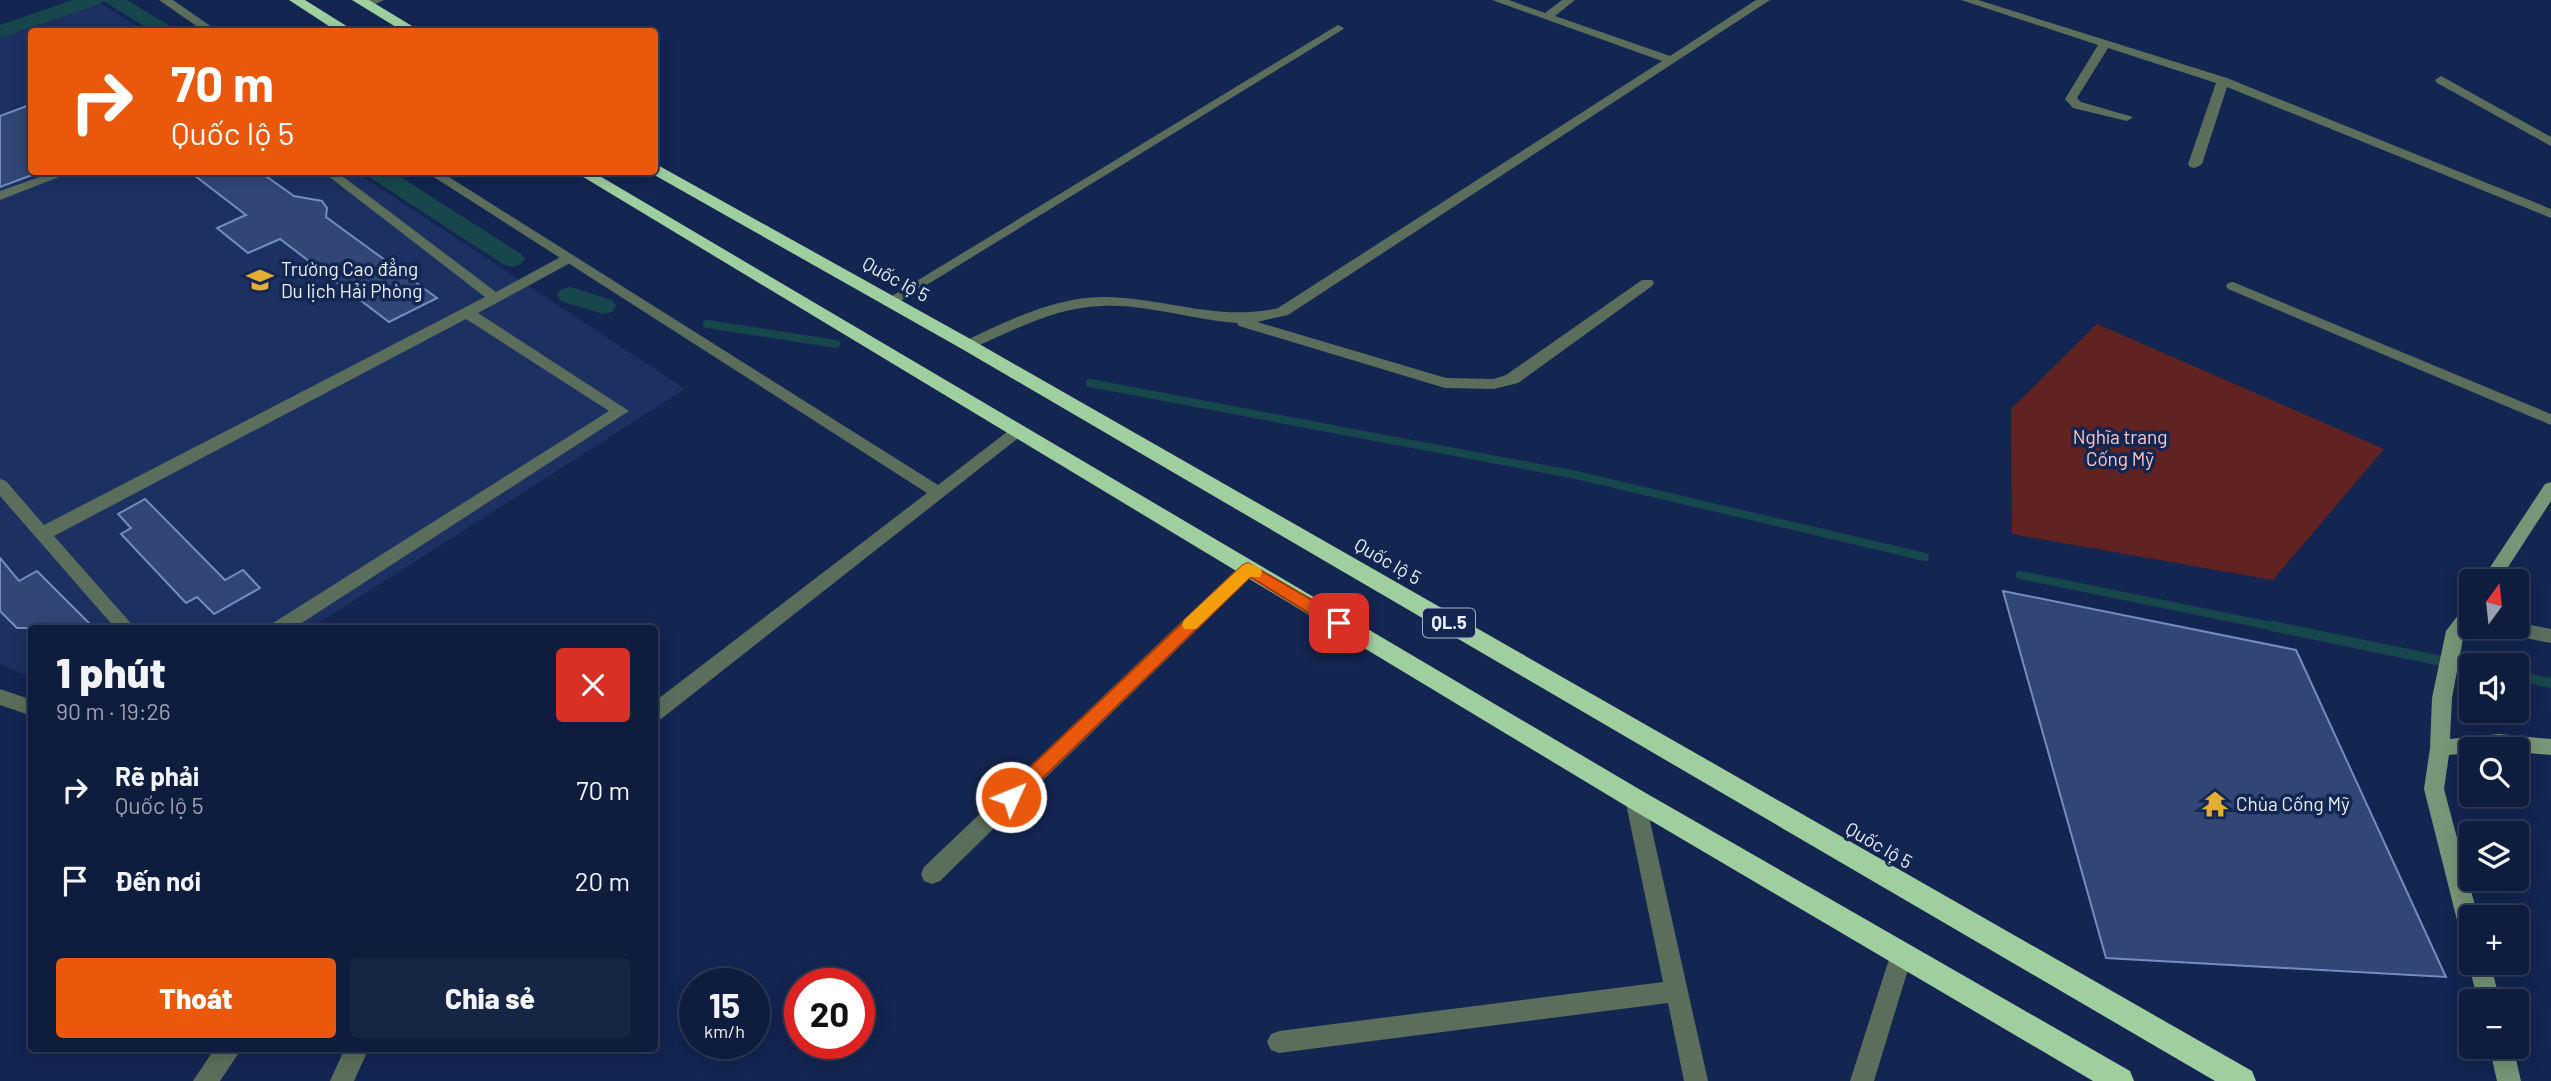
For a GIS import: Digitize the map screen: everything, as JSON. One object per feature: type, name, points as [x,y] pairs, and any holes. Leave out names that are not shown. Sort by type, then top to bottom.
[{"type":"highway","points":[[296,0],[342,28]]},
{"type":"highway","points":[[368,1],[409,28]]},
{"type":"highway","name":"Quốc lộ 5","points":[[658,170],[968,345],[2242,1081]]},
{"type":"highway","points":[[588,175],[1635,799],[2119,1081]]},
{"type":"street","points":[[164,0],[208,28]]},
{"type":"street","points":[[1498,0],[1670,60]]},
{"type":"street","points":[[1546,17],[1569,0]]},
{"type":"street","points":[[1224,317],[1267,317],[1283,312],[1764,0]]},
{"type":"street","points":[[1967,0],[2223,81],[2551,214]]},
{"type":"street","points":[[889,302],[1338,28]]},
{"type":"street","points":[[2105,43],[2071,99],[2077,105],[2127,117]]},
{"type":"street","points":[[2441,80],[2551,142]]},
{"type":"street","points":[[2195,164],[2223,81]]},
{"type":"street","points":[[0,197],[57,175]]},
{"type":"street","points":[[333,175],[495,298]]},
{"type":"street","points":[[438,175],[939,494]]},
{"type":"street","points":[[42,534],[569,258]]},
{"type":"street","points":[[968,345],[1054,308],[1079,303],[1128,302],[1224,317],[1445,383],[1494,384],[1511,379],[1647,283]]},
{"type":"street","points":[[2233,286],[2551,420]]},
{"type":"street","points":[[285,625],[621,411],[467,313]]},
{"type":"street","points":[[658,710],[1018,432]]},
{"type":"street","points":[[0,485],[122,625]]},
{"type":"street","points":[[2498,569],[2551,488]]},
{"type":"street","points":[[932,874],[1248,569]]},
{"type":"street","points":[[2529,632],[2551,636]]},
{"type":"street","points":[[2460,639],[2442,698],[2441,748],[2434,789],[2464,905]]},
{"type":"street","points":[[0,697],[28,707]]},
{"type":"street","points":[[2441,748],[2499,742],[2551,747]]},
{"type":"street","points":[[1635,799],[1696,1081]]},
{"type":"street","points":[[1862,1081],[1902,953]]},
{"type":"street","points":[[1279,1042],[1675,990]]},
{"type":"street","points":[[205,1081],[227,1052]]},
{"type":"street","points":[[342,1081],[355,1052]]},
{"type":"street","points":[[2504,1059],[2510,1081]]},
{"type":"shaded area","name":"Trường Cao đẳng Du lịch Hải Phòng","points":[[99,2],[139,28],[28,28],[28,175],[361,175],[685,389],[316,625],[28,625],[28,676],[0,664],[0,38]]},
{"type":"green space","name":"Nghĩa trang Cống Mỹ","points":[[2097,324],[2384,449],[2273,580],[2012,534],[2011,409]]},
{"type":"building","points":[[28,106],[28,175],[32,175],[0,187],[0,116]]},
{"type":"building","points":[[194,175],[264,175],[294,196],[322,201],[327,208],[326,217],[437,298],[389,322],[280,239],[248,253],[217,228],[246,215]]},
{"type":"building","points":[[145,499],[225,580],[243,570],[260,588],[214,614],[197,597],[186,603],[121,534],[131,528],[118,514]]},
{"type":"building","points":[[0,558],[19,581],[37,571],[91,625],[28,625],[28,628],[17,628],[0,611]]},
{"type":"building","name":"Chùa Cống Mỹ","points":[[2003,591],[2296,650],[2446,977],[2106,958]]},
{"type":"waterway","points":[[0,32],[93,0]]},
{"type":"waterway","points":[[112,0],[163,28]]},
{"type":"waterway","points":[[382,175],[512,259]]},
{"type":"waterway","points":[[570,295],[603,306]]},
{"type":"waterway","points":[[707,324],[836,344]]},
{"type":"waterway","points":[[1090,383],[1576,475],[1925,557]]},
{"type":"waterway","points":[[2020,575],[2281,628]]},
{"type":"waterway","points":[[2272,626],[2459,665]]},
{"type":"waterway","points":[[2529,679],[2551,683]]},
{"type":"slow traffic","points":[[1190,625],[1248,569],[1254,572]]},
{"type":"place","name":"Trường Cao đẳng Du lịch Hải Phòng","points":[[260,280]]},
{"type":"place","name":"Chùa Cống Mỹ","points":[[2215,804]]},
{"type":"route","points":[[1011,797],[1248,569],[1339,623]]}]
